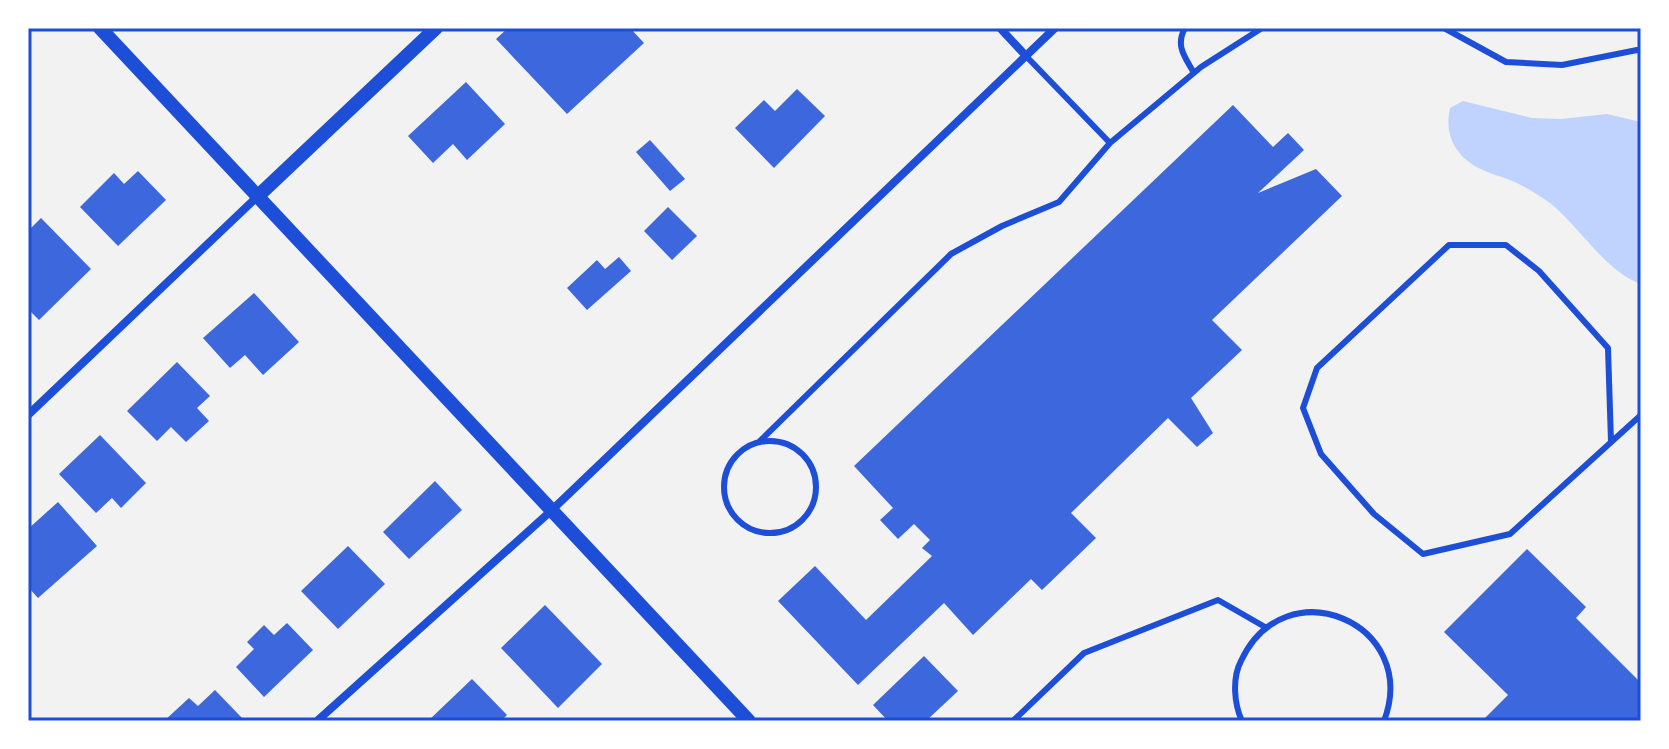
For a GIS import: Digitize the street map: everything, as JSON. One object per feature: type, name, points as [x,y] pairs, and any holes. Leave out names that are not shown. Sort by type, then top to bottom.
[{"type":"street","points":[[100,28],[749,721]]},
{"type":"street","points":[[28,415],[436,28]]},
{"type":"street","points":[[1000,28],[1026,56]]},
{"type":"street","points":[[317,721],[552,510],[1055,28]]},
{"type":"lane","points":[[1185,28],[1180,48],[1194,73]]},
{"type":"lane","points":[[759,442],[774,441],[790,445],[803,454],[812,468],[816,483],[815,499],[808,513],[797,525],[783,532],[767,534],[753,530],[741,523],[731,511],[725,498],[727,469],[735,457],[759,442],[951,254],[1002,226],[1059,202],[1110,143],[1194,73],[1262,28]]},
{"type":"lane","points":[[1444,28],[1506,62],[1562,65],[1641,51]]},
{"type":"lane","points":[[1026,56],[1110,143]]},
{"type":"lane","points":[[1611,442],[1608,348],[1539,271],[1506,245],[1449,245],[1317,368],[1303,408],[1321,454],[1374,514],[1423,554],[1510,534],[1641,415]]},
{"type":"lane","points":[[1013,721],[1084,653],[1218,600],[1265,627]]},
{"type":"lane","points":[[1242,721],[1235,692],[1238,667],[1248,645],[1265,627],[1289,615],[1316,611],[1342,617],[1365,631],[1382,652],[1391,677],[1390,704],[1384,721]]},
{"type":"water","points":[[1463,101],[1532,118],[1561,119],[1607,114],[1641,122],[1641,284],[1616,270],[1545,200],[1464,158],[1452,141],[1448,122],[1450,108]]},
{"type":"building","points":[[508,28],[630,28],[644,43],[567,114],[496,39]]},
{"type":"building","points":[[466,82],[505,124],[467,160],[453,144],[433,163],[408,136]]},
{"type":"building","points":[[797,89],[825,116],[774,168],[735,128],[764,100],[775,111]]},
{"type":"building","points":[[1233,105],[1273,147],[1288,133],[1304,150],[1258,193],[1316,169],[1342,196],[1212,320],[1242,350],[1191,398],[1213,433],[1197,447],[1168,418],[1071,513],[1096,538],[1042,590],[1031,579],[973,635],[944,603],[858,685],[778,601],[815,566],[866,620],[932,556],[922,548],[930,540],[914,524],[898,539],[880,520],[893,508],[854,466]]},
{"type":"building","points":[[650,140],[685,179],[670,191],[636,152]]},
{"type":"building","points":[[138,171],[166,200],[118,246],[80,207],[114,173],[124,184]]},
{"type":"building","points":[[668,207],[697,236],[672,260],[644,231]]},
{"type":"building","points":[[41,218],[91,269],[39,320],[28,309],[28,231]]},
{"type":"building","points":[[619,257],[631,271],[587,310],[567,288],[597,260],[605,269]]},
{"type":"building","points":[[254,293],[299,342],[263,375],[245,355],[230,368],[203,338]]},
{"type":"building","points":[[177,362],[210,396],[197,408],[209,421],[186,442],[171,427],[157,441],[127,411]]},
{"type":"building","points":[[100,435],[146,483],[121,508],[112,498],[96,513],[59,474]]},
{"type":"building","points":[[435,481],[462,510],[409,559],[383,532]]},
{"type":"building","points":[[58,502],[97,546],[38,598],[28,587],[28,529]]},
{"type":"building","points":[[348,546],[385,584],[338,629],[301,591]]},
{"type":"building","points":[[1527,549],[1586,607],[1576,618],[1641,683],[1641,721],[1482,721],[1508,695],[1444,632]]},
{"type":"building","points":[[545,605],[602,664],[558,708],[501,648]]},
{"type":"building","points":[[287,623],[313,650],[264,697],[236,667],[254,649],[247,642],[264,625],[274,635]]},
{"type":"building","points":[[924,656],[958,691],[926,721],[888,721],[873,705]]},
{"type":"building","points":[[472,679],[507,715],[501,721],[428,721]]},
{"type":"building","points":[[215,690],[242,718],[239,721],[164,721],[189,698],[198,706]]}]
